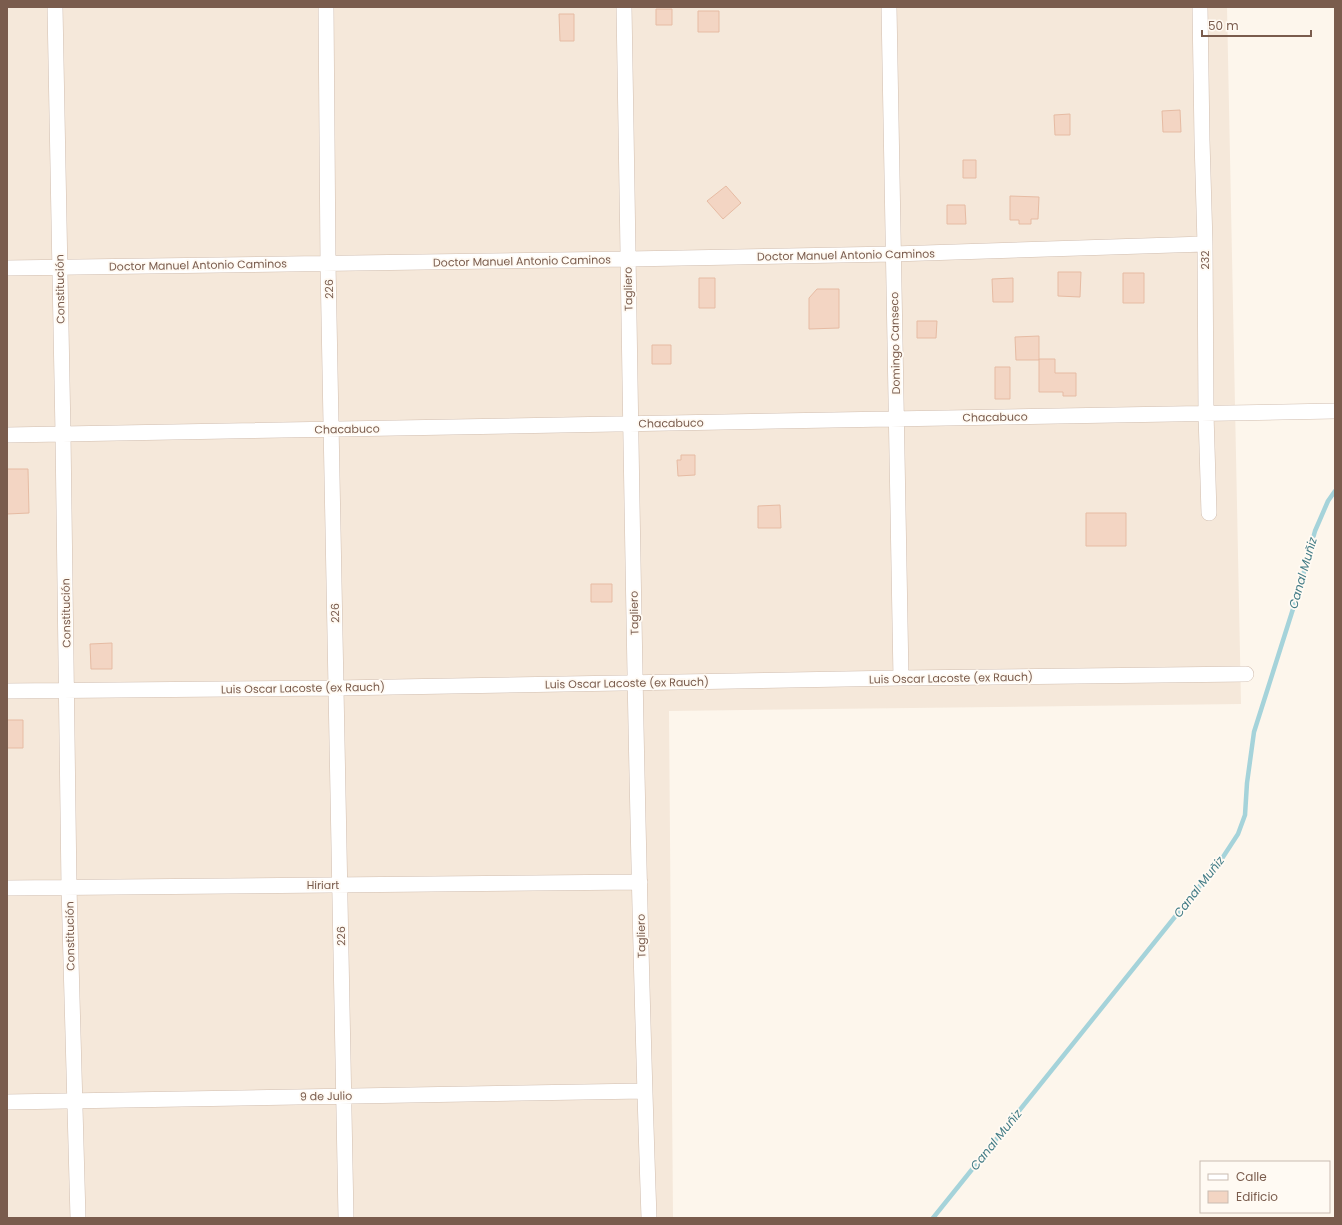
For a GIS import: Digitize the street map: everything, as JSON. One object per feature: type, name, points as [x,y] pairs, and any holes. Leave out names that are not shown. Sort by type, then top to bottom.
[{"type":"street","name":"Constitución","points":[[55,7],[63,434],[69,887],[78,1218]]},
{"type":"street","name":"226","points":[[326,7],[328,264],[346,1218]]},
{"type":"street","name":"Tagliero","points":[[624,7],[635,683],[644,1091],[649,1218]]},
{"type":"street","name":"Domingo Canseco","points":[[889,7],[902,678]]},
{"type":"street","name":"232","points":[[1200,7],[1205,244],[1206,414],[1209,513]]},
{"type":"street","name":"Doctor Manuel Antonio Caminos","points":[[7,268],[628,260],[893,254],[1205,244]]},
{"type":"street","name":"Chacabuco","points":[[7,435],[1335,411]]},
{"type":"street","name":"Luis Oscar Lacoste (ex Rauch)","points":[[7,691],[336,688],[902,678],[1246,674]]},
{"type":"street","name":"Hiriart","points":[[7,888],[640,882]]},
{"type":"street","name":"9 de Julio","points":[[7,1102],[644,1091]]},
{"type":"shaded area","points":[[7,7],[1227,7],[1241,704],[669,711],[673,1218],[7,1218]]},
{"type":"building","points":[[656,9],[672,9],[672,25],[656,25]]},
{"type":"building","points":[[698,11],[719,11],[719,32],[698,32]]},
{"type":"building","points":[[559,14],[574,14],[574,41],[560,41]]},
{"type":"building","points":[[1180,110],[1181,132],[1163,132],[1162,111]]},
{"type":"building","points":[[1070,114],[1070,135],[1055,135],[1054,115]]},
{"type":"building","points":[[963,160],[976,160],[976,178],[963,178]]},
{"type":"building","points":[[726,186],[741,203],[723,219],[707,201]]},
{"type":"building","points":[[1010,196],[1039,197],[1038,219],[1031,219],[1031,224],[1019,224],[1019,220],[1010,220]]},
{"type":"building","points":[[947,205],[965,205],[966,224],[947,224]]},
{"type":"building","points":[[1058,272],[1081,272],[1080,297],[1058,296]]},
{"type":"building","points":[[1123,273],[1144,273],[1144,303],[1123,303]]},
{"type":"building","points":[[699,278],[715,278],[715,308],[699,308]]},
{"type":"building","points":[[1013,278],[1013,302],[993,302],[992,279]]},
{"type":"building","points":[[817,289],[839,289],[839,328],[809,329],[809,298]]},
{"type":"building","points":[[917,321],[937,321],[936,338],[917,338]]},
{"type":"building","points":[[1039,336],[1039,360],[1016,360],[1015,337]]},
{"type":"building","points":[[652,345],[671,345],[671,364],[652,364]]},
{"type":"building","points":[[1039,359],[1055,359],[1055,373],[1076,373],[1076,396],[1063,396],[1063,392],[1039,392]]},
{"type":"building","points":[[995,367],[1010,367],[1010,399],[995,399]]},
{"type":"building","points":[[681,455],[695,455],[695,475],[678,476],[677,460],[681,460]]},
{"type":"building","points":[[7,469],[28,469],[29,513],[7,514]]},
{"type":"building","points":[[780,505],[781,528],[758,528],[758,506]]},
{"type":"building","points":[[1086,513],[1126,513],[1126,546],[1086,546]]},
{"type":"building","points":[[591,584],[612,584],[612,602],[591,602]]},
{"type":"building","points":[[112,643],[112,669],[91,669],[90,644]]},
{"type":"building","points":[[7,720],[23,720],[23,748],[7,748]]},
{"type":"waterway","name":"Canal Muñiz","points":[[933,1218],[1223,857],[1238,834],[1245,815],[1247,783],[1254,732],[1299,590],[1315,531],[1328,501],[1335,491]]}]
